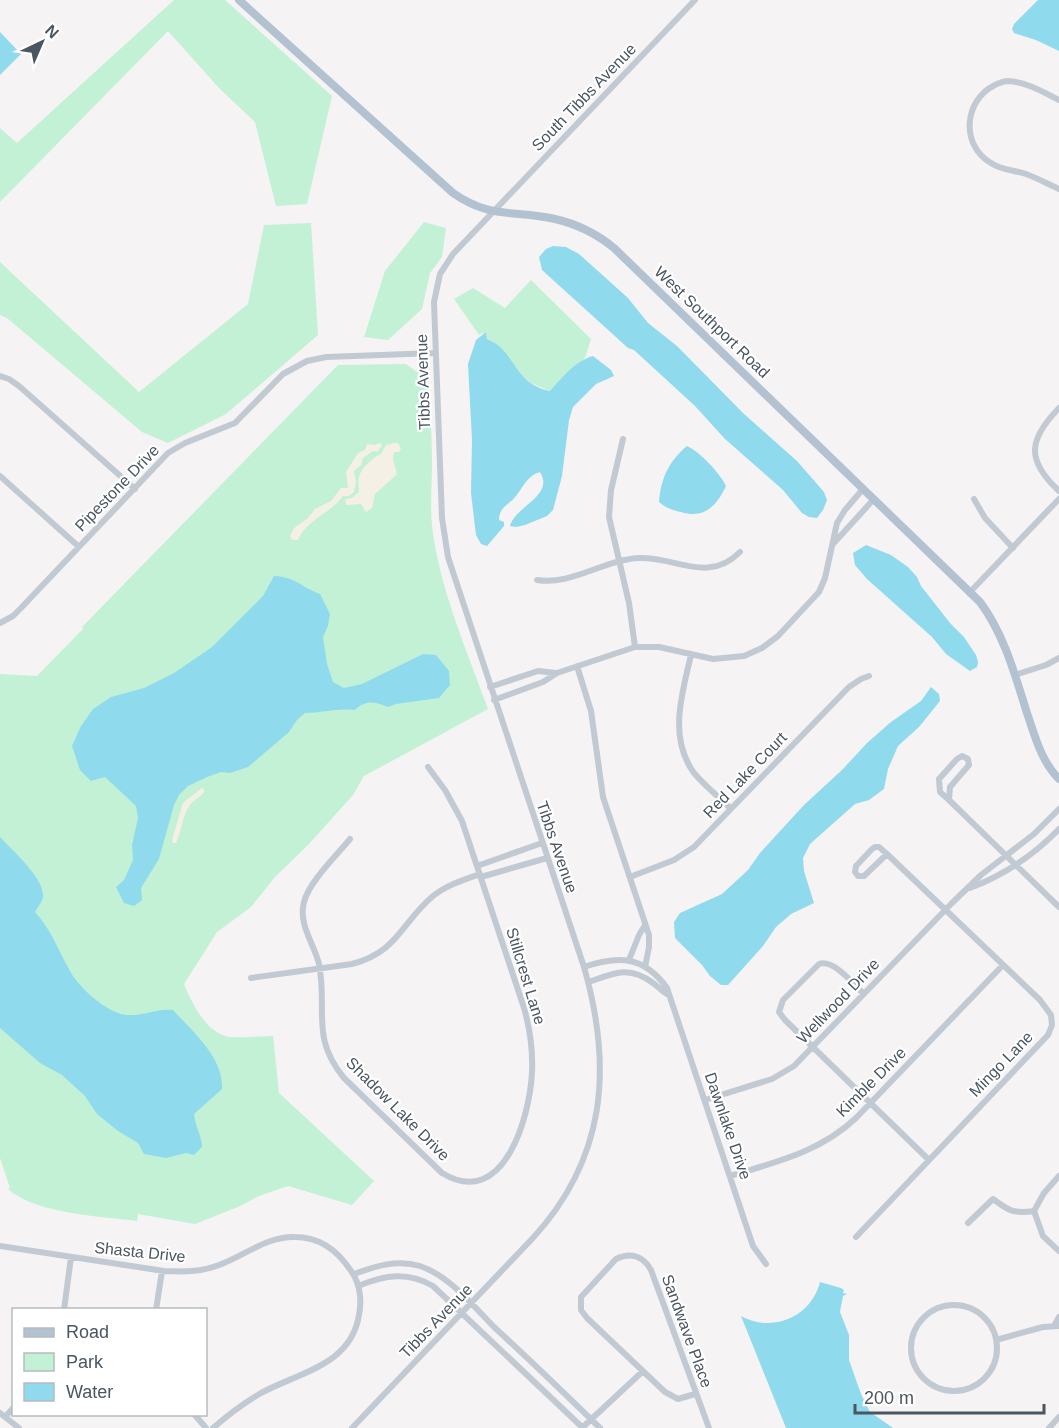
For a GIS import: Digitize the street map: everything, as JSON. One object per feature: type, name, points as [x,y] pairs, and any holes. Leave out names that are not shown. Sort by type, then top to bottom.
[{"type":"main road","name":"West Southport Road","points":[[239,0],[453,193],[465,201],[492,212],[557,219],[587,230],[609,244],[970,592],[993,621],[1015,675],[1039,749],[1059,779]]},
{"type":"street","name":"South Tibbs Avenue","points":[[492,212],[695,0]]},
{"type":"street","points":[[1059,100],[1026,84],[1005,81],[987,89],[978,97],[970,115],[969,126],[972,141],[979,153],[990,163],[1026,174],[1059,189]]},
{"type":"street","name":"Tibbs Avenue","points":[[352,1428],[548,1221],[571,1184],[584,1156],[597,1112],[602,1063],[594,1000],[454,583],[442,518],[435,353],[435,294],[441,272],[451,256],[492,212]]},
{"type":"street","name":"Pipestone Drive","points":[[0,623],[21,608],[168,453],[185,443],[235,423],[283,374],[298,364],[326,357],[435,353]]},
{"type":"street","points":[[0,376],[19,386],[135,489]]},
{"type":"street","points":[[1059,408],[1040,431],[1035,452],[1042,474],[1059,491]]},
{"type":"street","points":[[623,439],[609,507],[610,525],[629,603],[635,647]]},
{"type":"street","points":[[0,477],[78,546]]},
{"type":"street","points":[[494,700],[543,682],[557,673],[635,647],[659,647],[712,659],[732,658],[755,651],[772,641],[819,592],[825,578],[833,536],[841,515],[863,489]]},
{"type":"street","points":[[974,499],[985,518],[1013,548]]},
{"type":"street","points":[[970,592],[1059,499]]},
{"type":"street","points":[[833,544],[874,500]]},
{"type":"street","points":[[537,580],[557,581],[618,561],[652,558],[700,568],[711,568],[729,561],[740,552]]},
{"type":"street","points":[[691,655],[679,707],[681,745],[695,774],[731,809]]},
{"type":"street","points":[[1015,675],[1046,665],[1059,658]]},
{"type":"street","points":[[578,666],[591,711],[603,797],[649,935],[649,947],[636,974]]},
{"type":"street","points":[[489,687],[538,671],[557,673]]},
{"type":"street","name":"Red Lake Court","points":[[630,877],[670,862],[688,852],[849,687],[869,676]]},
{"type":"street","points":[[949,800],[950,787],[969,767],[969,761],[963,757],[957,759],[938,781],[940,792],[1059,907]]},
{"type":"street","name":"Stillcrest Lane","points":[[428,767],[446,790],[459,814],[527,1017],[532,1049],[532,1071],[526,1112],[511,1150],[495,1172],[482,1179],[471,1181]]},
{"type":"street","name":"Wellwood Drive","points":[[705,1100],[772,1079],[794,1066],[981,875],[1034,834],[1059,809]]},
{"type":"street","name":"Wellwood Drive","points":[[969,888],[1015,865],[1042,846],[1059,829]]},
{"type":"street","name":"Shadow Lake Drive","points":[[350,839],[304,901],[303,921],[319,969],[323,1039],[339,1073],[442,1173],[455,1179],[471,1181]]},
{"type":"street","points":[[477,866],[542,843]]},
{"type":"street","points":[[874,847],[880,848],[887,854],[864,876],[858,876],[855,872],[856,866],[874,847]]},
{"type":"street","name":"Mingo Lane","points":[[856,1236],[1048,1035],[1052,1025],[1051,1016],[1032,992],[887,854]]},
{"type":"street","points":[[251,978],[352,964],[378,954],[394,941],[432,897],[453,883],[547,858]]},
{"type":"street","points":[[629,960],[645,926]]},
{"type":"street","name":"Dawnlake Drive","points":[[584,967],[606,960],[629,960],[642,965],[660,979],[669,995],[753,1246],[766,1264]]},
{"type":"street","points":[[864,994],[831,965],[819,964],[783,1000],[779,1012],[928,1159]]},
{"type":"street","name":"Kimble Drive","points":[[730,1176],[792,1157],[816,1147],[846,1127],[1004,965]]},
{"type":"street","points":[[589,982],[619,971],[636,974],[653,982],[669,995]]},
{"type":"street","points":[[1059,1176],[1044,1193],[1034,1211],[1043,1236],[1059,1251]]},
{"type":"street","points":[[968,1223],[993,1199],[1009,1211],[1020,1213],[1034,1211]]},
{"type":"street","name":"Shasta Drive","points":[[0,1246],[162,1271],[190,1272],[221,1264],[267,1242],[295,1237],[310,1239],[330,1247],[342,1257],[354,1274],[361,1307],[358,1324],[350,1342],[339,1354],[323,1365],[281,1382],[257,1395],[213,1428]]},
{"type":"street","name":"Sandwave Place","points":[[642,1372],[587,1318],[579,1305],[585,1291],[616,1259],[631,1255],[642,1259],[651,1270],[709,1428]]},
{"type":"street","points":[[64,1308],[71,1257]]},
{"type":"street","points":[[354,1274],[383,1264],[398,1263],[420,1266],[443,1278],[600,1428]]},
{"type":"street","points":[[156,1308],[162,1271]]},
{"type":"street","points":[[358,1286],[388,1276],[413,1277],[433,1286],[583,1428],[642,1372],[671,1397],[678,1399],[695,1394]]},
{"type":"street","points":[[946,1306],[968,1307],[978,1313],[986,1320],[996,1340],[996,1357],[988,1374],[974,1386],[965,1390],[946,1390],[931,1384],[916,1368],[912,1357],[912,1335],[917,1325],[935,1309],[946,1306]]},
{"type":"street","points":[[996,1340],[1042,1327],[1057,1326],[1059,1317]]},
{"type":"street","points":[[3,1415],[19,1428]]},
{"type":"street","points":[[196,1416],[206,1428]]},
{"type":"street","points":[[1049,1428],[1059,1417]]},
{"type":"green space","points":[[174,0],[225,0],[332,96],[307,204],[276,206],[255,122],[219,88],[168,31],[0,202],[0,128],[17,143]]},
{"type":"green space","points":[[424,222],[446,228],[442,257],[430,273],[422,309],[388,340],[364,337],[385,271]]},
{"type":"green space","points":[[311,223],[318,335],[226,414],[168,443],[142,432],[7,318],[0,315],[0,262],[139,392],[248,304],[264,225]]},
{"type":"green space","points":[[531,280],[591,339],[585,358],[550,391],[524,378],[501,348],[487,339],[486,332],[479,335],[454,299],[473,288],[505,308]]},
{"type":"green space","points":[[406,364],[428,380],[432,441],[431,518],[436,549],[447,595],[488,709],[364,776],[353,795],[309,844],[275,877],[251,907],[217,932],[184,984],[200,1014],[218,1033],[234,1037],[273,1036],[279,1093],[374,1181],[352,1205],[288,1186],[195,1224],[138,1214],[137,1221],[87,1215],[35,1204],[8,1189],[10,1188],[0,1158],[0,674],[37,676],[338,365]]},
{"type":"sand","points":[[381,443],[382,446],[377,452],[373,451],[363,458],[361,465],[354,471],[356,482],[354,492],[349,496],[343,496],[307,527],[298,540],[292,540],[290,536],[294,528],[308,518],[315,509],[331,501],[341,488],[348,488],[346,472],[358,453],[365,450],[367,444]]},
{"type":"sand","points":[[398,443],[401,449],[399,452],[394,452],[393,459],[397,474],[375,494],[372,508],[366,512],[361,504],[346,505],[345,499],[352,498],[359,492],[360,473],[371,460],[381,454],[386,445]]},
{"type":"sand","points":[[202,788],[205,791],[187,809],[176,843],[173,843],[183,803]]},
{"type":"water","points":[[1038,0],[1059,0],[1059,51],[1014,33],[1012,29],[1014,24]]},
{"type":"water","points":[[0,32],[21,54],[0,75]]},
{"type":"water","points":[[553,246],[566,247],[579,254],[628,298],[648,323],[677,346],[743,413],[797,461],[824,492],[827,500],[817,518],[802,513],[783,490],[725,439],[695,406],[542,270],[539,257],[546,249]]},
{"type":"water","points":[[486,332],[487,339],[504,351],[521,374],[538,387],[550,391],[575,366],[593,356],[611,370],[614,376],[596,384],[573,407],[569,420],[562,476],[553,510],[547,516],[525,525],[510,526],[513,519],[542,488],[543,480],[540,472],[529,479],[503,509],[499,520],[504,522],[504,526],[487,546],[481,544],[476,535],[471,493],[472,440],[468,364],[476,340]]},
{"type":"water","points":[[687,446],[709,463],[726,486],[718,500],[708,510],[696,514],[675,510],[659,502],[667,471],[675,458]]},
{"type":"water","points":[[866,545],[891,555],[908,567],[950,623],[964,637],[976,655],[977,667],[970,671],[946,654],[932,637],[867,579],[855,565],[853,553]]},
{"type":"water","points":[[274,576],[293,580],[320,594],[330,614],[323,637],[327,664],[333,682],[344,688],[362,684],[423,654],[436,655],[449,671],[450,685],[439,698],[388,707],[371,702],[355,710],[305,713],[289,732],[248,767],[230,773],[221,772],[188,786],[179,795],[174,805],[159,859],[141,888],[142,900],[134,906],[124,903],[116,887],[124,880],[133,860],[132,845],[138,818],[136,806],[105,777],[91,781],[80,770],[72,746],[81,726],[93,709],[111,697],[144,688],[174,673],[212,647],[263,596]]},
{"type":"water","points":[[931,687],[939,694],[940,701],[919,727],[898,746],[888,769],[884,789],[869,800],[855,804],[810,844],[803,858],[804,871],[814,903],[791,914],[776,927],[763,946],[728,985],[721,985],[675,938],[674,922],[680,913],[722,894],[748,870],[760,853],[804,805],[867,743],[891,722],[921,701]]},
{"type":"water","points":[[0,837],[38,880],[43,897],[35,912],[51,935],[73,976],[83,988],[97,1001],[121,1014],[134,1015],[173,1010],[198,1036],[213,1056],[221,1078],[222,1089],[194,1114],[202,1147],[194,1155],[186,1153],[166,1158],[144,1154],[138,1143],[97,1114],[85,1096],[62,1075],[40,1063],[0,1028]]},
{"type":"water","points":[[820,1282],[841,1288],[844,1290],[843,1293],[847,1294],[843,1296],[840,1312],[849,1335],[849,1360],[870,1412],[893,1428],[786,1428],[741,1316],[765,1323],[788,1319],[808,1305]]}]
